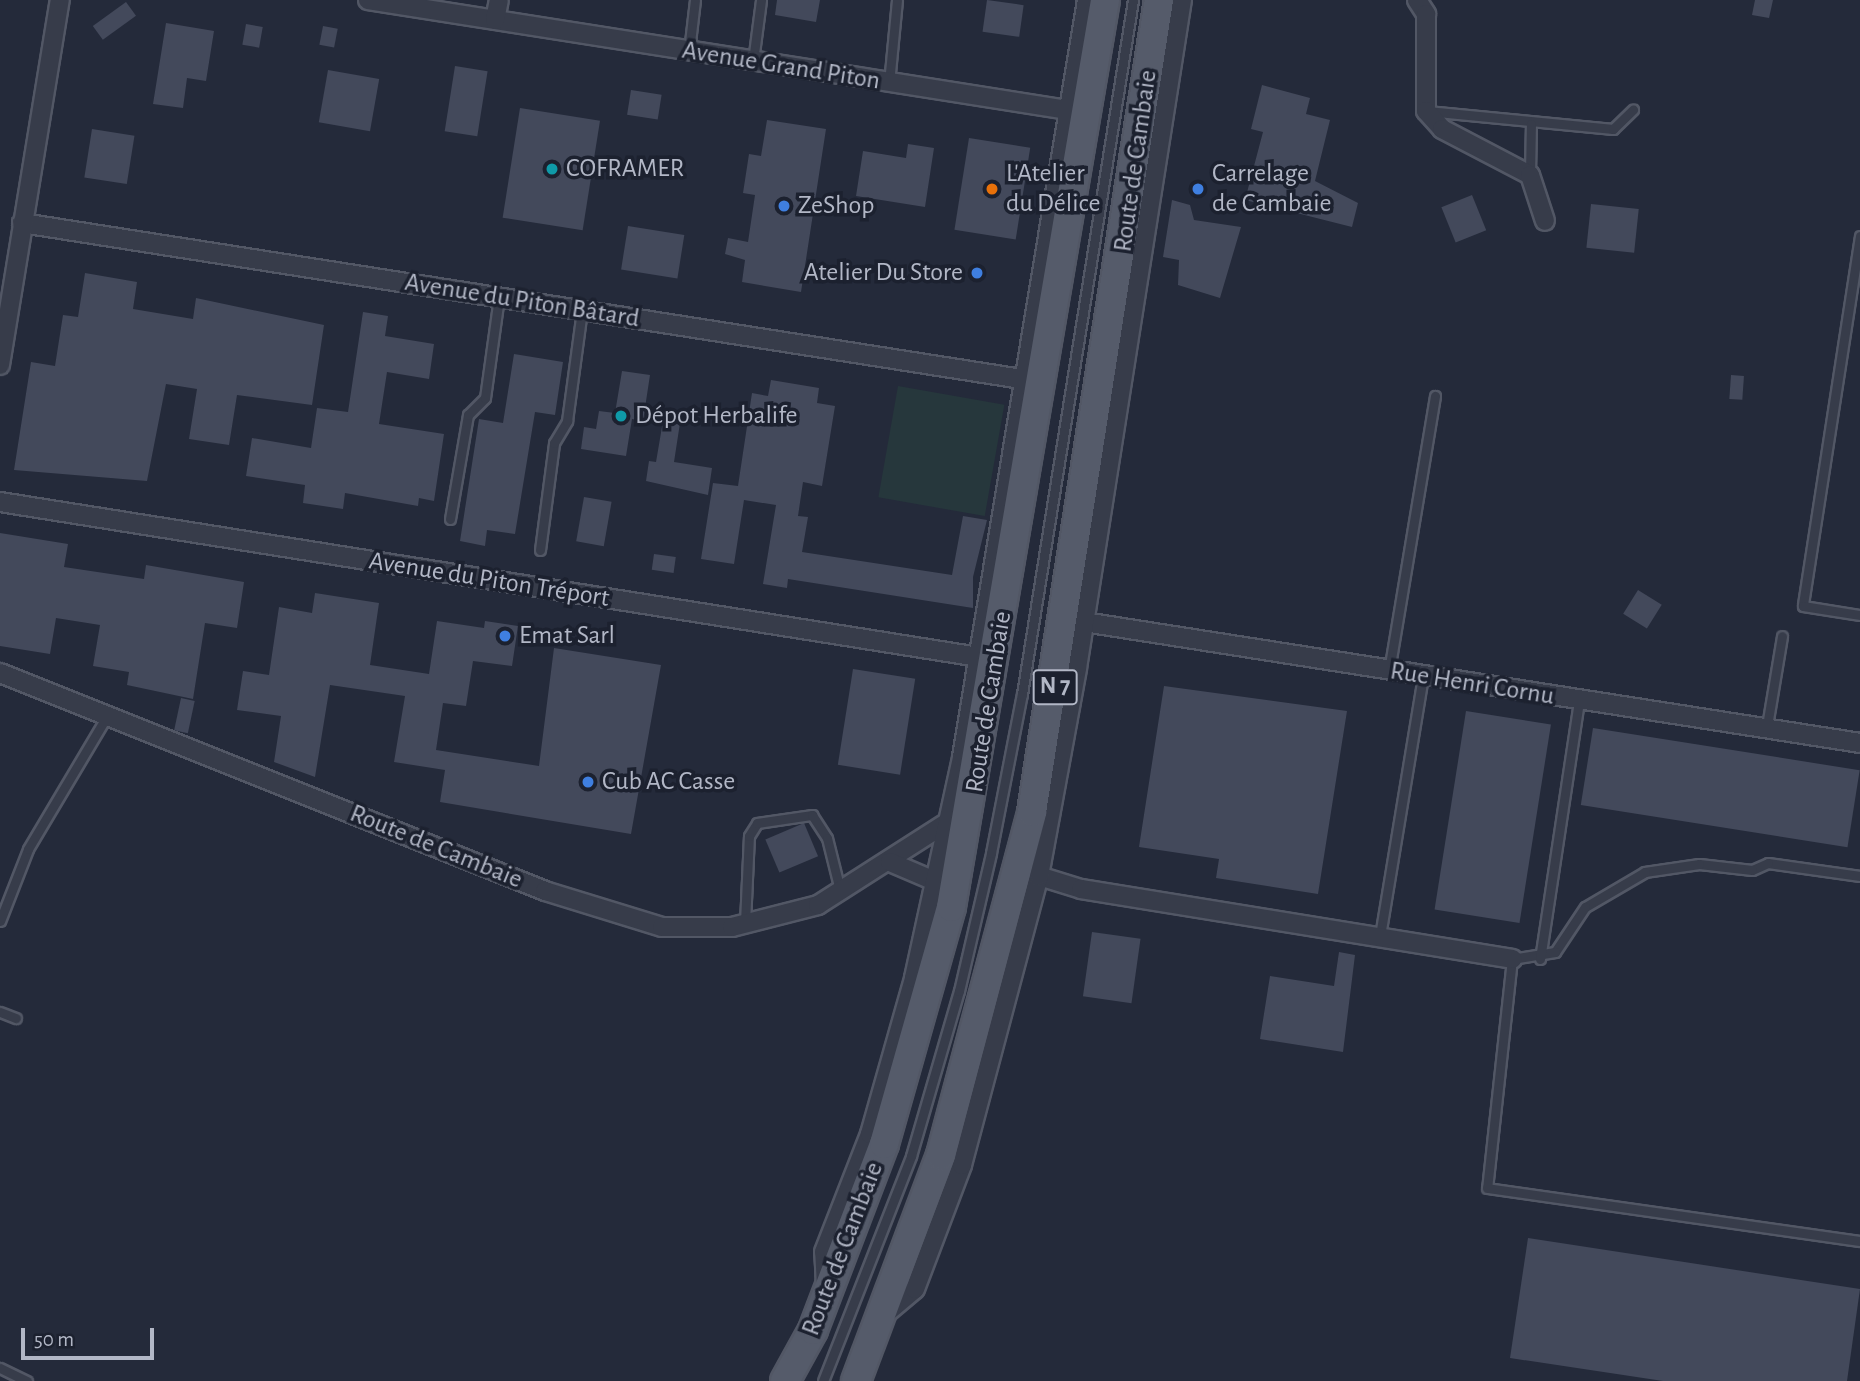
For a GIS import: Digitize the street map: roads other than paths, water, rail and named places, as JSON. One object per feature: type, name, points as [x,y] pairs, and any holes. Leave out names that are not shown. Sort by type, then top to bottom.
[{"type":"main road","name":"Route de Cambaie","points":[[785,1381],[827,1294],[888,1131],[933,978],[965,842],[1105,0]]},
{"type":"main road","name":"Route de Cambaie","points":[[856,1381],[941,1155],[1032,812],[1158,0]]},
{"type":"street","points":[[0,365],[60,0]]},
{"type":"street","name":"Avenue Grand Piton","points":[[368,0],[688,53],[1068,110]]},
{"type":"street","points":[[495,20],[499,0]]},
{"type":"street","points":[[827,1294],[824,1252],[870,1134],[937,882],[979,657],[1022,379],[1087,0]]},
{"type":"street","points":[[881,1317],[915,1289],[962,1165],[1039,876],[1084,622],[1182,0]]},
{"type":"street","points":[[1417,0],[1426,14],[1426,111],[1442,129],[1530,175],[1545,221]]},
{"type":"street","name":"Avenue du Piton Bâtard","points":[[22,223],[1022,379]]},
{"type":"street","name":"Avenue du Piton Tréport","points":[[0,502],[979,657]]},
{"type":"street","name":"Rue Henri Cornu","points":[[1084,622],[1579,701],[1766,726],[1860,743]]},
{"type":"street","name":"Route de Cambaie","points":[[2,678],[107,716],[545,891],[662,927],[745,923],[818,905],[890,862],[948,822]]},
{"type":"street","points":[[890,862],[937,882]]},
{"type":"street","points":[[1039,876],[1081,889],[1512,959]]},
{"type":"lane","points":[[688,53],[695,0]]},
{"type":"lane","points":[[752,62],[761,0]]},
{"type":"lane","points":[[889,83],[897,0]]},
{"type":"lane","points":[[823,1381],[911,1156],[959,990],[991,853],[1024,680],[1133,0]]},
{"type":"lane","points":[[1426,111],[1531,124],[1613,129],[1633,110]]},
{"type":"lane","points":[[1530,175],[1531,124]]},
{"type":"lane","points":[[1860,236],[1803,606],[1860,615]]},
{"type":"lane","points":[[450,519],[468,415],[485,398],[499,298]]},
{"type":"lane","points":[[540,550],[554,443],[567,421],[582,310]]},
{"type":"lane","points":[[1388,671],[1435,396]]},
{"type":"lane","points":[[1766,726],[1782,636]]},
{"type":"lane","points":[[1380,936],[1423,677]]},
{"type":"lane","points":[[1539,959],[1579,701]]},
{"type":"lane","points":[[0,921],[28,849],[107,716]]},
{"type":"lane","points":[[745,923],[749,836],[757,823],[812,815],[827,838],[841,890]]},
{"type":"lane","points":[[1860,876],[1768,863],[1752,870],[1699,864],[1645,872],[1585,907],[1555,953],[1539,959],[1512,959],[1487,1188],[1860,1241]]},
{"type":"lane","points":[[0,1012],[16,1018]]},
{"type":"lane","points":[[0,1368],[27,1381]]},
{"type":"place","name":"COFRAMER","points":[[552,169]]},
{"type":"place","name":"L'Atelier du Délice","points":[[992,189]]},
{"type":"place","name":"Carrelage de Cambaie","points":[[1198,189]]},
{"type":"place","name":"ZeShop","points":[[784,206]]},
{"type":"place","name":"Atelier Du Store","points":[[977,273]]},
{"type":"place","name":"Dépot Herbalife","points":[[621,416]]},
{"type":"place","name":"Emat Sarl","points":[[505,636]]},
{"type":"place","name":"Cub AC Casse","points":[[588,782]]}]
